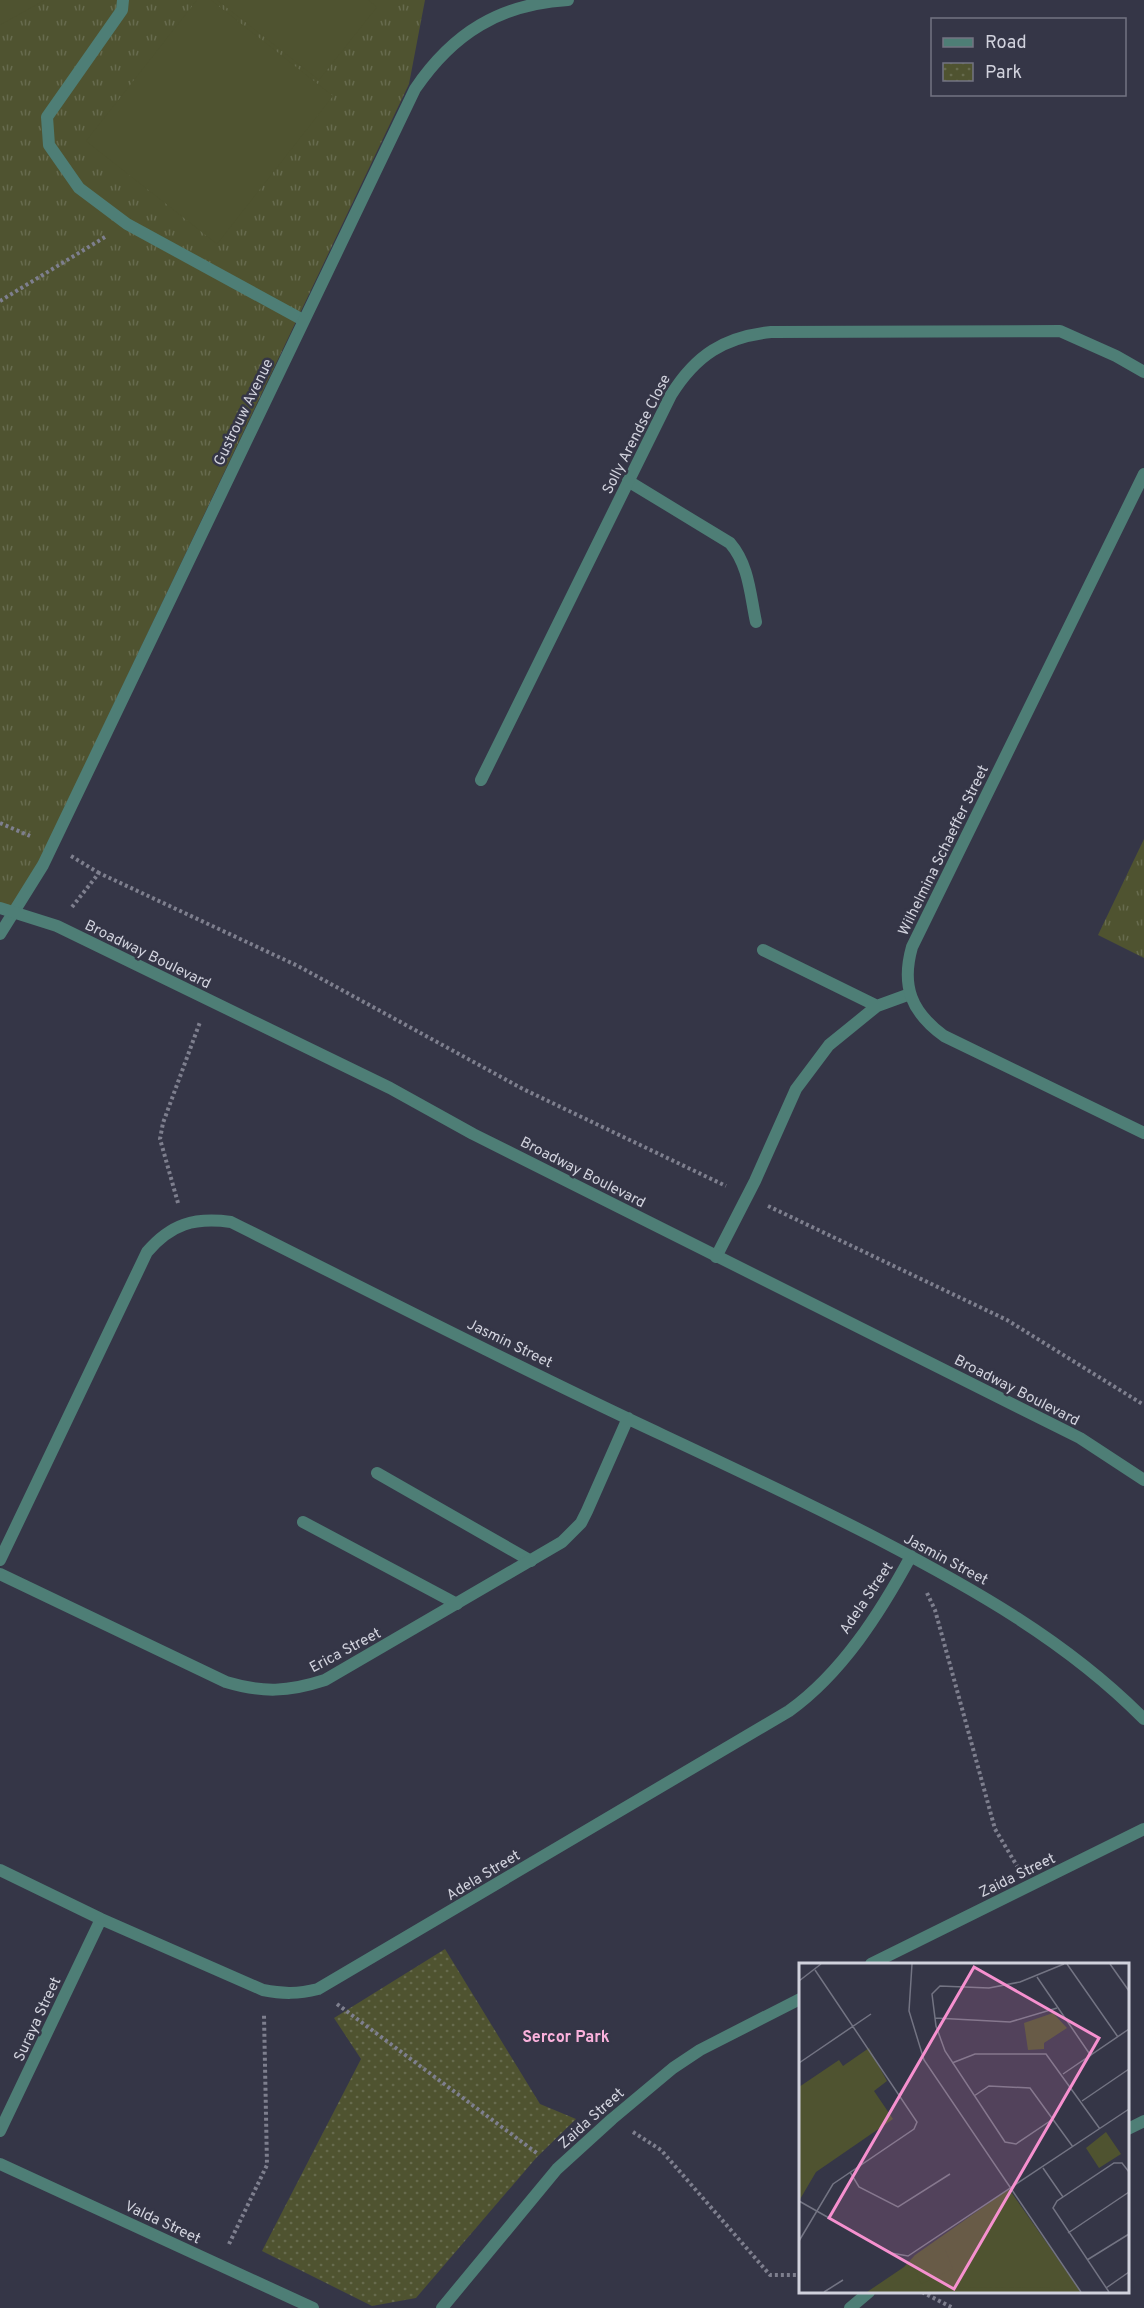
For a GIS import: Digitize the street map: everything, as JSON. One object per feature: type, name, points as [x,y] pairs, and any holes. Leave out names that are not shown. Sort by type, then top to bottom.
[{"type":"street","points":[[123,0],[122,10],[47,117],[49,145],[79,188],[127,224],[303,320]]},
{"type":"street","name":"Gustrouw Avenue","points":[[0,934],[44,864],[415,89],[429,68],[459,39],[488,20],[516,9],[568,0]]},
{"type":"street","name":"Solly Arendse Close","points":[[481,780],[671,394],[682,378],[711,351],[730,340],[750,334],[771,332],[1060,331],[1116,356],[1144,372]]},
{"type":"street","name":"Wilhelmina Schaeffer Street","points":[[1144,474],[912,947],[907,979],[910,994],[923,1018],[944,1036],[1144,1133]]},
{"type":"street","points":[[628,480],[730,543],[741,556],[746,570],[756,622]]},
{"type":"street","name":"Broadway Boulevard","points":[[0,908],[57,926],[390,1088],[473,1134],[1080,1438],[1144,1480]]},
{"type":"street","points":[[763,950],[877,1006]]},
{"type":"street","points":[[716,1257],[756,1181],[796,1089],[829,1045],[877,1006],[910,994]]},
{"type":"street","name":"Jasmin Street","points":[[0,1560],[147,1252],[164,1235],[185,1224],[200,1220],[231,1222],[911,1556],[986,1598],[1051,1640],[1094,1674],[1144,1719]]},
{"type":"street","name":"Erica Street","points":[[0,1574],[226,1682],[252,1690],[279,1691],[302,1688],[325,1680],[562,1542],[581,1523],[628,1418]]},
{"type":"street","points":[[376,1473],[531,1561]]},
{"type":"street","points":[[303,1522],[457,1604]]},
{"type":"street","name":"Adela Street","points":[[0,1870],[101,1919],[263,1990],[281,1994],[299,1994],[318,1989],[804,1701],[831,1675],[890,1595],[911,1556]]},
{"type":"street","name":"Zaida Street","points":[[875,1963],[1144,1829]]},
{"type":"street","name":"Suraya Street","points":[[0,2131],[101,1919]]},
{"type":"street","name":"Zaida Street","points":[[442,2308],[558,2169],[612,2119],[673,2068],[700,2050],[799,2000]]},
{"type":"street","points":[[1129,2128],[1144,2121]]},
{"type":"street","name":"Valda Street","points":[[0,2164],[313,2308]]},
{"type":"street","points":[[850,2308],[868,2293]]},
{"type":"path","points":[[0,301],[127,224]]},
{"type":"path","points":[[57,926],[99,873],[298,966],[523,1089],[727,1186]]},
{"type":"path","points":[[185,1224],[160,1139],[163,1123],[208,1001]]},
{"type":"path","points":[[759,1202],[1007,1320],[1144,1405]]},
{"type":"path","points":[[911,1556],[935,1610],[995,1829],[1028,1886]]},
{"type":"path","points":[[318,1989],[558,2169]]},
{"type":"path","points":[[219,2265],[267,2165],[263,1990]]},
{"type":"path","points":[[612,2119],[661,2150],[770,2276],[799,2275]]},
{"type":"path","points":[[924,2293],[953,2308]]},
{"type":"green space","points":[[0,0],[425,0],[409,84],[15,912],[0,907]]},
{"type":"green space","points":[[0,0],[45,0],[0,25]]},
{"type":"green space","points":[[197,0],[211,0],[333,96],[217,244],[86,141]]},
{"type":"green space","points":[[217,0],[368,0],[377,7],[319,80]]},
{"type":"green space","points":[[1144,839],[1144,958],[1098,935]]},
{"type":"green space","points":[[445,1949],[540,2104],[576,2119],[536,2158],[416,2298],[372,2306],[262,2251],[361,2059],[334,2018]]},
{"type":"district","name":"Sercor Park","points":[[566,2036]]}]
